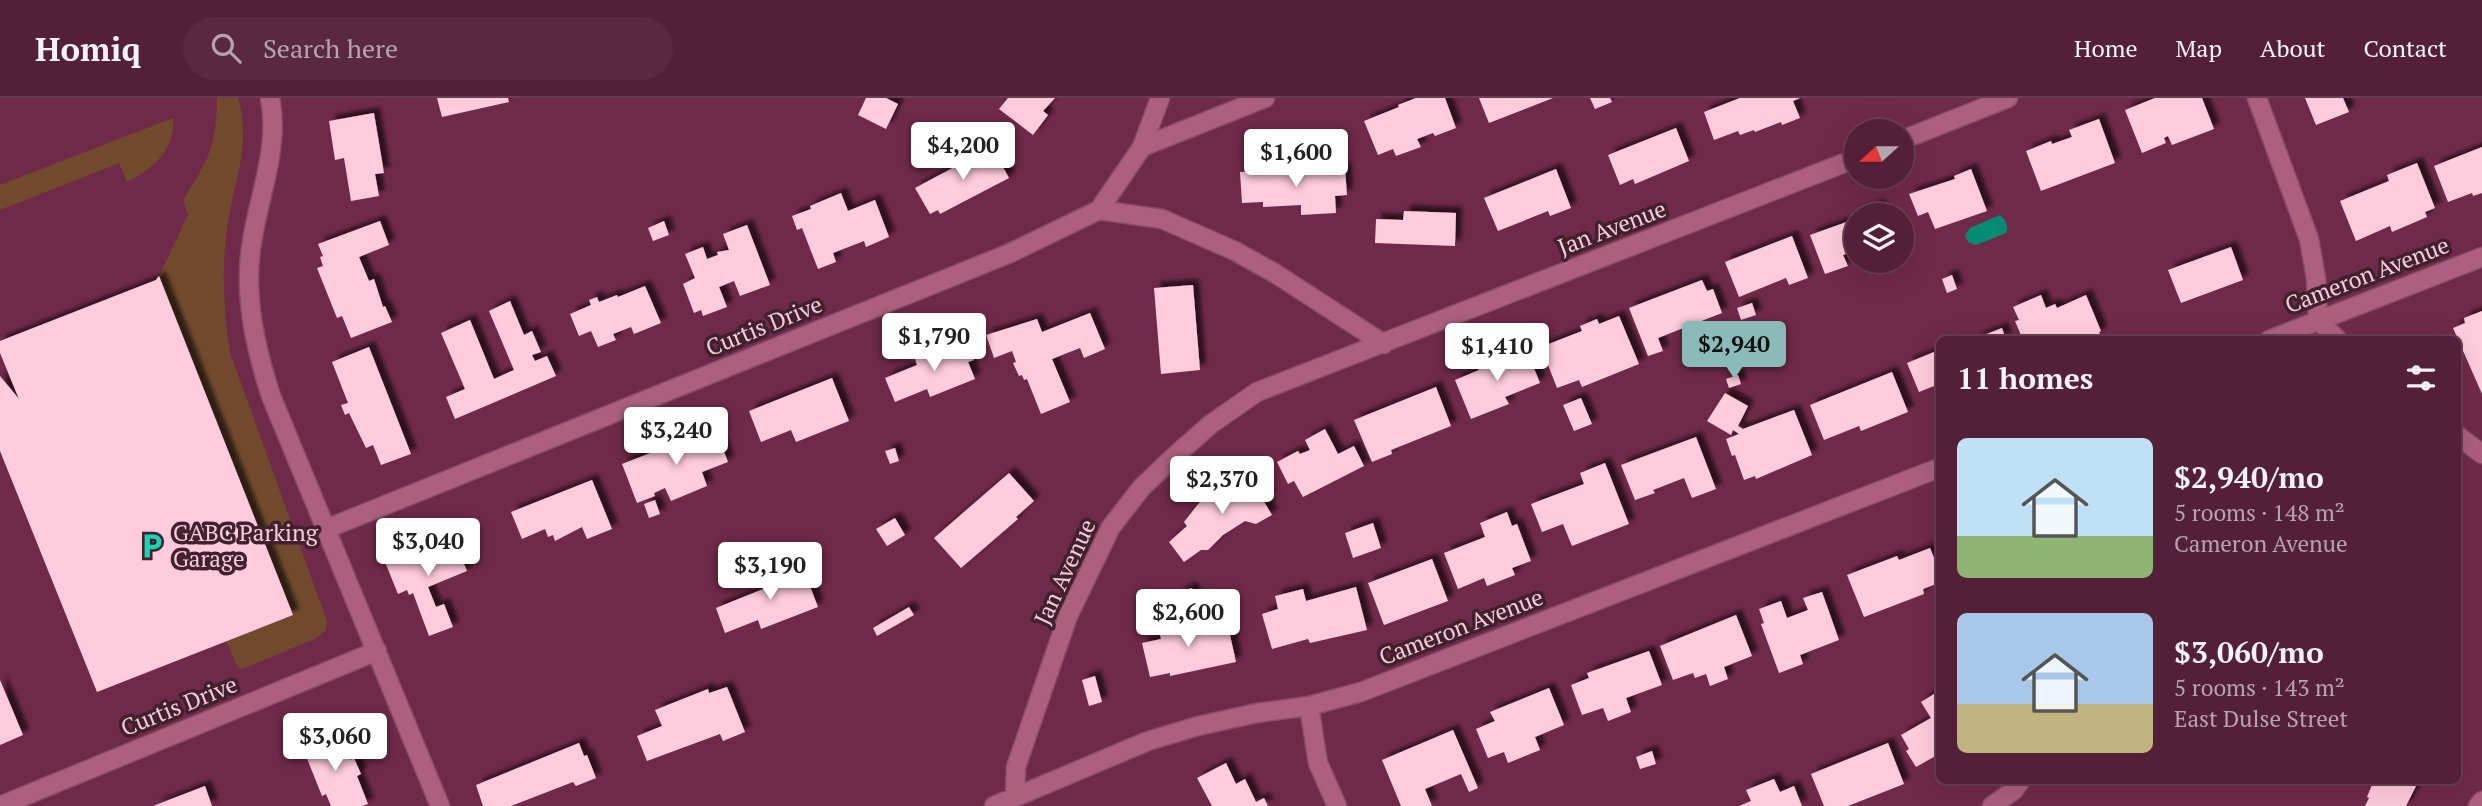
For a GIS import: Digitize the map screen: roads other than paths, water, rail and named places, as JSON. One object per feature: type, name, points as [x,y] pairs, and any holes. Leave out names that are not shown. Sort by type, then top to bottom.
[{"type":"street","points":[[270,98],[273,137],[250,254],[249,282],[253,327],[271,396],[440,806]]},
{"type":"street","name":"Curtis Drive","points":[[326,529],[1008,254],[1099,210],[1142,147],[1160,98]]},
{"type":"street","points":[[1142,147],[1265,98]]},
{"type":"street","points":[[1914,135],[2008,98]]},
{"type":"street","points":[[2257,98],[2309,239],[2316,278],[2318,320],[2316,336]]},
{"type":"street","name":"Jan Avenue","points":[[1014,797],[1016,767],[1068,616],[1111,527],[1142,487],[1211,424],[1257,393],[1844,163]]},
{"type":"street","points":[[1099,210],[1162,219],[1236,251],[1384,344]]},
{"type":"street","name":"Cameron Avenue","points":[[2279,336],[2482,257]]},
{"type":"street","points":[[2318,320],[2334,336]]},
{"type":"street","points":[[2461,438],[2482,454]]},
{"type":"street","name":"Cameron Avenue","points":[[994,806],[1148,741],[1257,713],[1309,706],[1374,687],[1936,469]]},
{"type":"street","name":"Curtis Drive","points":[[0,806],[377,652]]},
{"type":"street","points":[[1309,706],[1318,763],[1337,806]]},
{"type":"street","points":[[1992,806],[2018,792]]},
{"type":"street","points":[[2479,806],[2482,801]]},
{"type":"place","name":"GABC Parking Garage","points":[[152,546]]}]
